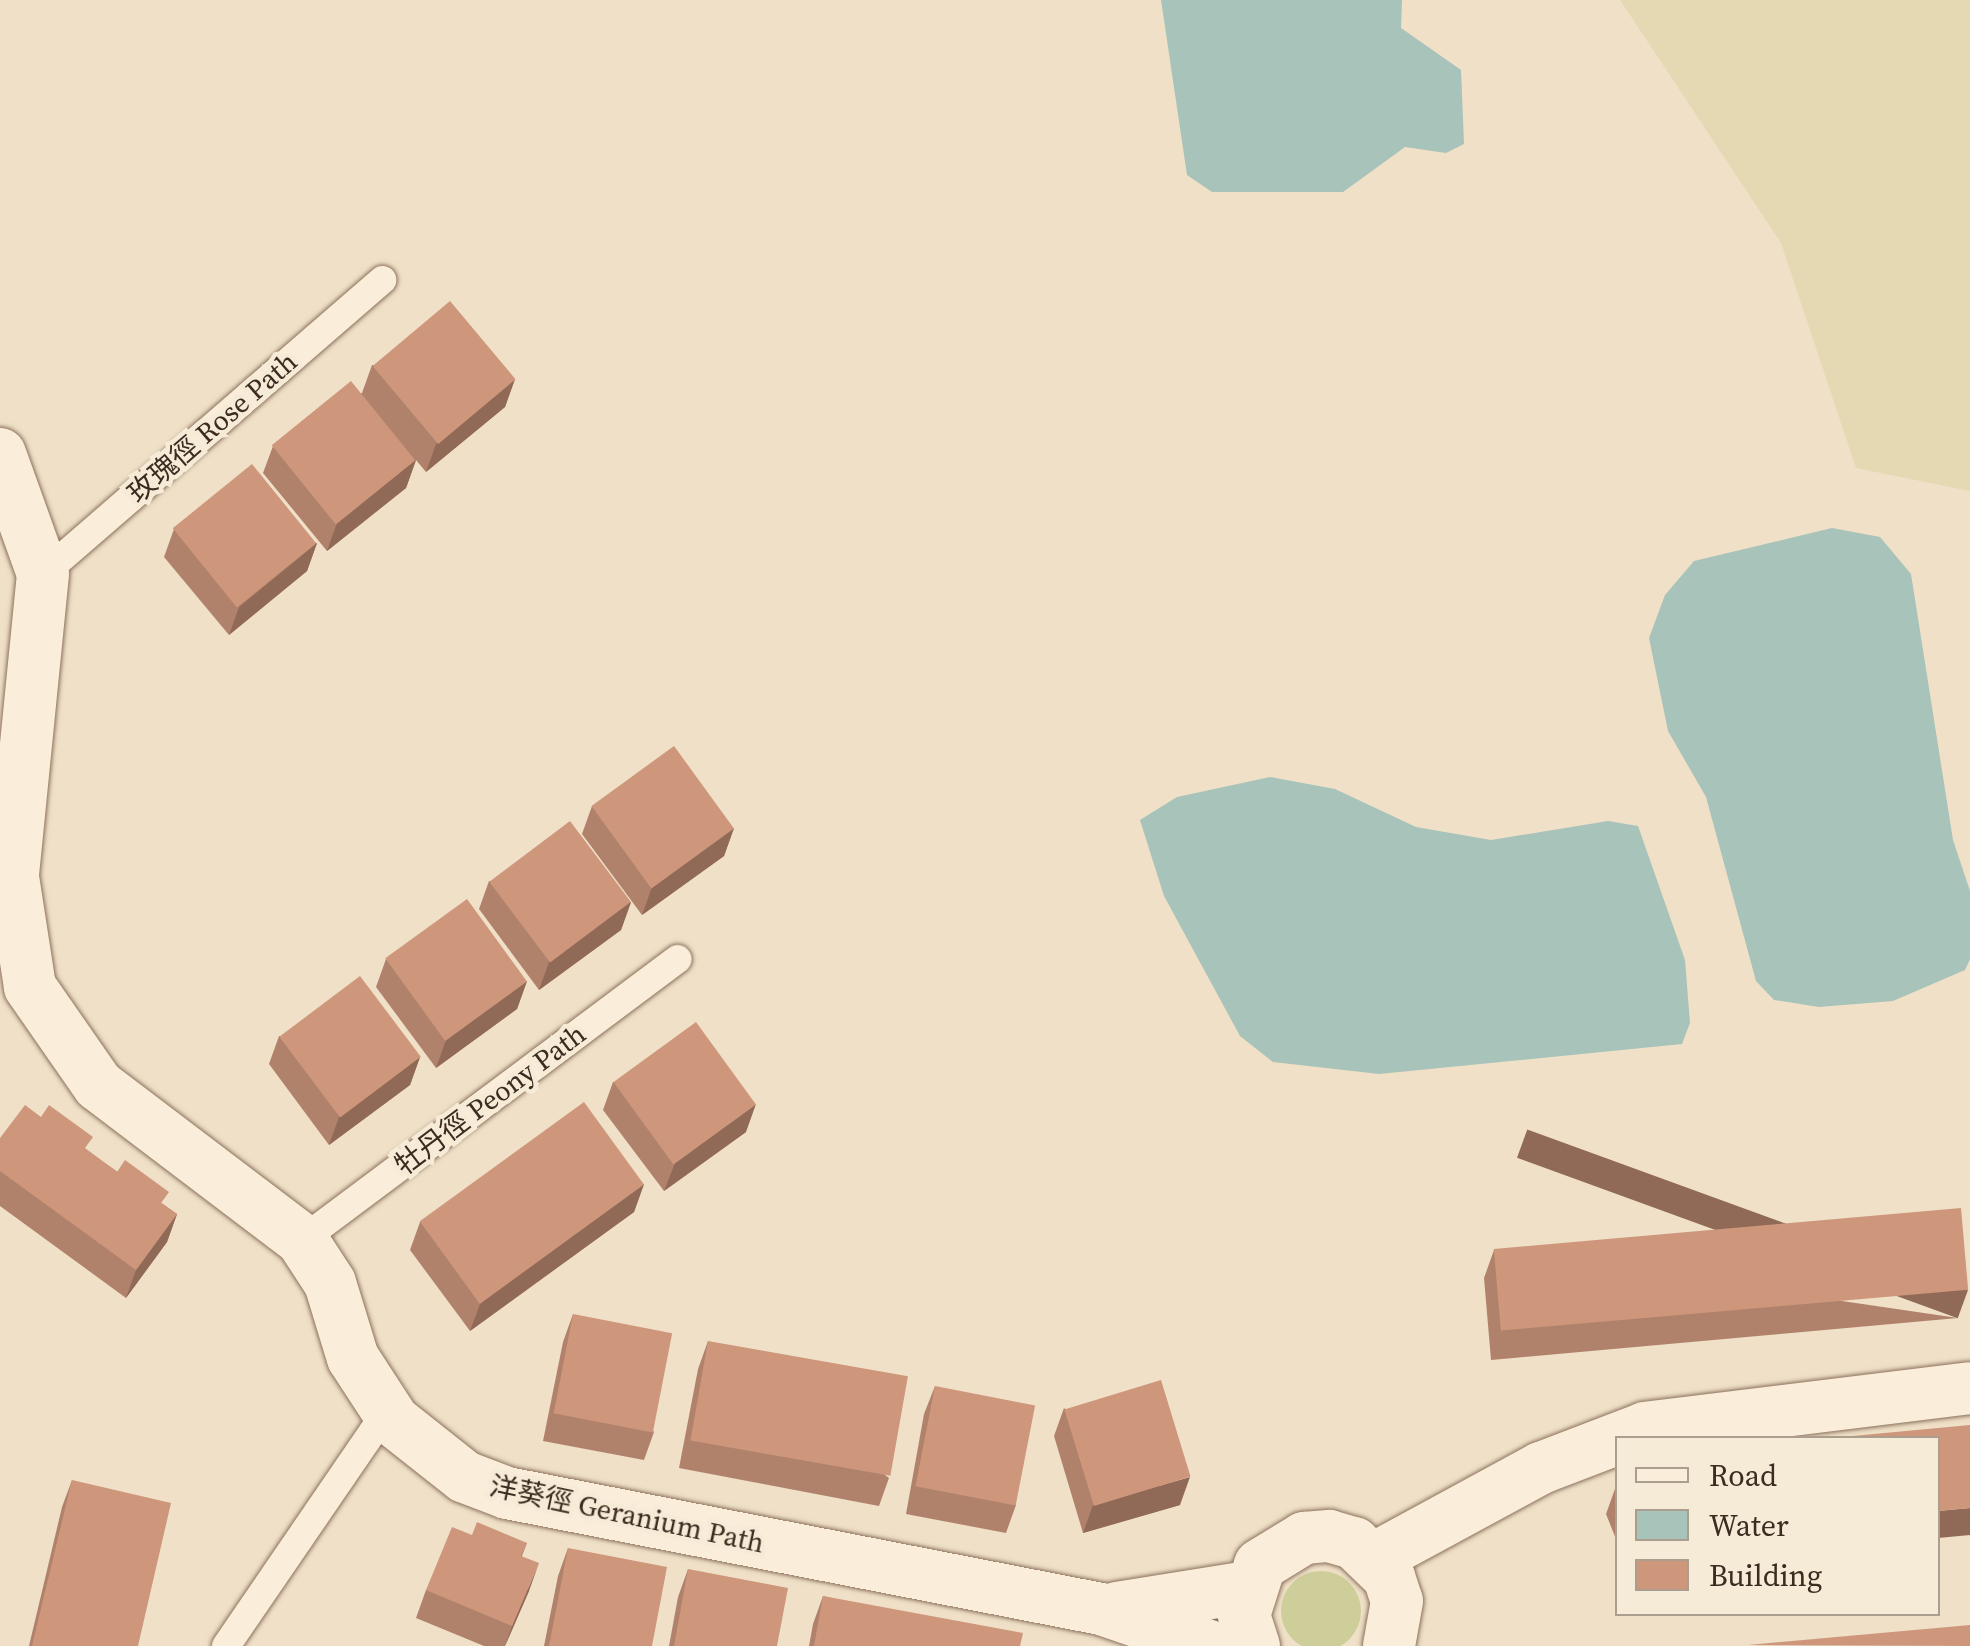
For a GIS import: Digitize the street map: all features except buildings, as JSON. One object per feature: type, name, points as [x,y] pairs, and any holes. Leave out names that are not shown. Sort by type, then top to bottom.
[{"type":"street","name":"洋葵徑 Geranium Path","points":[[0,454],[43,574],[12,877],[9,948],[48,1022],[98,1085],[302,1240],[386,1412],[427,1452],[507,1493],[1101,1610],[1209,1646]]},
{"type":"street","points":[[1624,1436],[1645,1428],[1970,1388]]},
{"type":"street","points":[[1374,1558],[1541,1468],[1615,1440]]},
{"type":"street","points":[[1254,1646],[1248,1588],[1260,1565],[1304,1538],[1354,1543],[1374,1558],[1397,1601],[1389,1646]]},
{"type":"street","name":"洋葵徑 Geranium Path","points":[[1101,1610],[1248,1588]]},
{"type":"lane","name":"玫瑰徑 Rose Path","points":[[43,574],[382,280]]},
{"type":"lane","name":"牡丹徑 Peony Path","points":[[302,1240],[678,959]]},
{"type":"lane","points":[[226,1646],[386,1412]]},
{"type":"shaded area","points":[[1620,0],[1970,0],[1970,491],[1856,468],[1781,243]]},
{"type":"green space","points":[[1313,1572],[1329,1572],[1343,1578],[1360,1603],[1358,1626],[1338,1647],[1304,1647],[1288,1633],[1282,1619],[1282,1603],[1288,1589]]},
{"type":"water","points":[[1161,0],[1402,0],[1401,28],[1461,70],[1464,144],[1446,153],[1405,147],[1343,192],[1212,192],[1187,175]]},
{"type":"water","points":[[1832,528],[1880,537],[1911,574],[1953,840],[1970,891],[1970,959],[1965,970],[1893,1001],[1819,1007],[1774,1000],[1756,981],[1706,797],[1668,731],[1649,638],[1665,595],[1694,561]]},
{"type":"water","points":[[1270,777],[1335,789],[1416,827],[1491,840],[1608,821],[1638,826],[1685,960],[1690,1023],[1682,1044],[1379,1074],[1273,1062],[1240,1036],[1164,896],[1140,820],[1177,797]]}]
